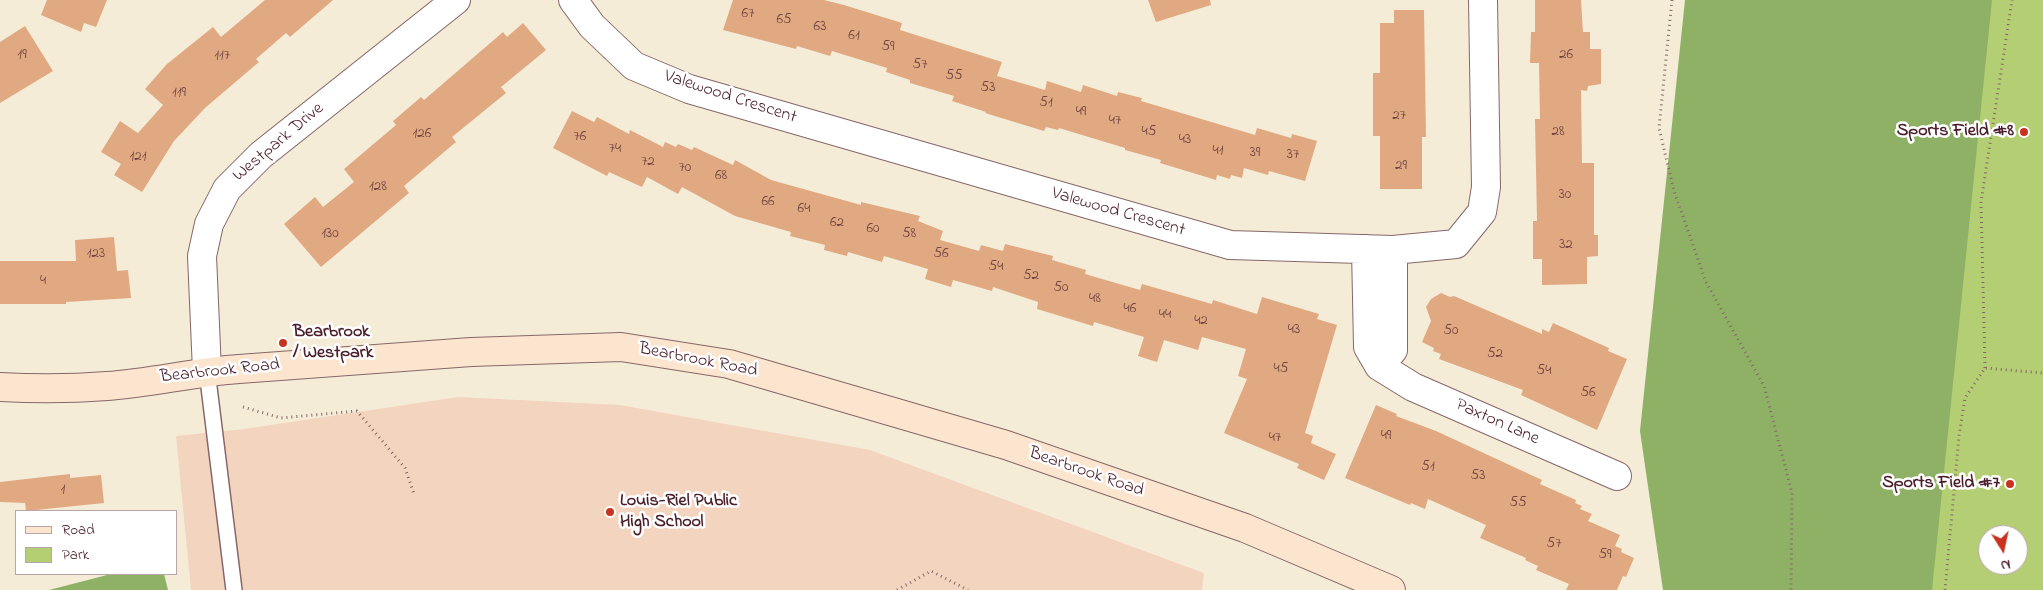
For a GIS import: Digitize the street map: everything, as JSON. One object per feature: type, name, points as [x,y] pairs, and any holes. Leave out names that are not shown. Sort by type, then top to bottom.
[{"type":"street","name":"Westpark Drive","points":[[207,371],[202,256],[210,224],[226,189],[261,155],[456,0]]},
{"type":"street","name":"Valewood Crescent","points":[[573,0],[592,26],[634,66],[689,89],[1230,245],[1393,250],[1456,244],[1482,212],[1486,188],[1483,0]]},
{"type":"street","name":"Paxton Lane","points":[[1366,249],[1368,347],[1380,366],[1413,386],[1617,476]]},
{"type":"street","points":[[1380,366],[1393,350],[1393,250]]},
{"type":"street","name":"Bearbrook Road","points":[[0,387],[47,389],[108,386],[207,371],[472,352],[621,347],[728,364],[1015,448],[1245,528],[1390,590]]},
{"type":"lane","points":[[207,371],[234,590]]},
{"type":"path","points":[[1672,0],[1659,128],[1674,192],[1706,282],[1764,386],[1792,493],[1791,590]]},
{"type":"path","points":[[1944,590],[1959,436],[1965,398],[1985,368],[1981,202],[2012,0]]},
{"type":"path","points":[[1985,368],[2043,373]]},
{"type":"path","points":[[243,407],[282,418],[357,411],[405,468],[414,494]]},
{"type":"path","points":[[897,590],[931,571],[968,590]]},
{"type":"shaded area","name":"Louis-Riel Public High School","points":[[458,397],[620,405],[870,450],[1204,573],[1202,590],[191,590],[176,436],[244,429]]},
{"type":"green space","points":[[1685,0],[1992,0],[1932,590],[1663,590],[1640,431]]},
{"type":"green space","points":[[1942,0],[2043,0],[2043,590],[1882,590]]},
{"type":"green space","points":[[107,575],[164,575],[168,590],[49,590]]},
{"type":"building","points":[[47,0],[107,0],[96,27],[84,23],[81,32],[41,15]]},
{"type":"building","points":[[265,0],[333,0],[290,37],[286,33],[256,59],[259,62],[205,108],[174,141],[142,192],[114,175],[121,164],[101,152],[120,121],[138,133],[163,105],[145,89],[167,64],[213,27],[221,37]]},
{"type":"building","points":[[733,0],[824,0],[902,23],[900,30],[1002,62],[997,76],[1045,90],[1047,81],[1081,92],[1083,85],[1117,96],[1118,92],[1142,98],[1141,101],[1255,135],[1257,128],[1291,138],[1292,134],[1317,141],[1305,181],[1269,171],[1268,175],[1244,168],[1242,178],[1231,175],[1230,179],[1217,175],[1216,180],[1160,163],[1161,160],[1125,150],[1125,148],[1059,128],[1058,130],[1046,127],[1044,131],[985,113],[952,101],[954,96],[910,83],[910,80],[886,72],[887,68],[832,51],[830,56],[797,46],[796,49],[723,30]]},
{"type":"building","points":[[1148,0],[1210,0],[1211,5],[1156,22]]},
{"type":"building","points":[[1535,0],[1581,0],[1583,32],[1590,32],[1590,49],[1601,49],[1601,84],[1588,86],[1587,91],[1581,90],[1582,163],[1594,163],[1594,235],[1598,235],[1598,256],[1587,257],[1587,284],[1542,285],[1542,259],[1533,259],[1533,221],[1537,221],[1535,119],[1540,119],[1539,63],[1530,63],[1531,32],[1535,32]]},
{"type":"building","points":[[1394,10],[1424,10],[1426,137],[1422,137],[1422,189],[1380,189],[1380,136],[1373,136],[1373,73],[1380,73],[1380,23],[1394,23]]},
{"type":"building","points":[[523,23],[546,50],[501,87],[506,93],[452,137],[456,142],[404,186],[409,193],[321,267],[284,224],[315,197],[323,207],[354,182],[344,169],[396,125],[393,121],[421,97],[424,100],[503,32],[507,37]]},
{"type":"building","points":[[25,26],[53,71],[0,103],[0,42]]},
{"type":"building","points":[[572,111],[594,122],[597,117],[629,134],[630,130],[663,147],[665,142],[676,147],[678,144],[692,150],[694,147],[733,165],[735,160],[771,180],[861,205],[861,202],[920,216],[918,221],[943,231],[940,240],[979,251],[981,245],[1003,251],[1005,244],[1053,256],[1052,260],[1086,270],[1085,274],[1140,290],[1142,284],[1212,304],[1213,300],[1257,314],[1262,297],[1319,314],[1317,319],[1337,325],[1305,433],[1313,436],[1311,443],[1336,454],[1324,480],[1297,468],[1299,464],[1224,433],[1247,379],[1238,376],[1246,349],[1202,337],[1198,350],[1164,340],[1157,362],[1138,356],[1144,337],[1094,322],[1093,326],[1037,309],[1038,302],[993,287],[992,291],[953,280],[951,287],[925,279],[928,269],[884,256],[882,262],[848,252],[847,256],[824,250],[825,245],[790,236],[791,232],[735,216],[682,187],[678,194],[647,177],[642,187],[609,172],[607,176],[553,148]]},
{"type":"building","points":[[114,237],[117,271],[128,270],[131,298],[66,302],[66,304],[0,304],[0,261],[76,261],[75,240]]},
{"type":"building","points":[[1441,293],[1450,297],[1454,296],[1542,334],[1542,329],[1549,332],[1553,323],[1609,348],[1608,351],[1627,359],[1597,430],[1521,395],[1523,390],[1439,359],[1441,354],[1433,351],[1434,348],[1422,342],[1431,321],[1426,307],[1431,299]]},
{"type":"building","points":[[1376,405],[1397,414],[1396,416],[1436,431],[1542,480],[1540,484],[1576,500],[1575,503],[1582,506],[1580,509],[1592,514],[1588,521],[1620,535],[1615,546],[1622,549],[1621,552],[1634,558],[1626,577],[1623,576],[1617,590],[1566,590],[1569,584],[1536,570],[1538,566],[1525,560],[1526,558],[1480,538],[1486,525],[1428,499],[1425,509],[1411,503],[1410,505],[1345,478]]},
{"type":"building","points":[[70,474],[70,478],[101,475],[104,503],[26,510],[25,503],[0,502],[0,482]]},
{"type":"place","name":"Sports Field #8","points":[[2024,132]]},
{"type":"place","name":"Bearbrook / Westpark","points":[[283,343]]},
{"type":"place","name":"Sports Field #7","points":[[2010,484]]},
{"type":"place","name":"Louis-Riel Public High School","points":[[610,512]]}]
